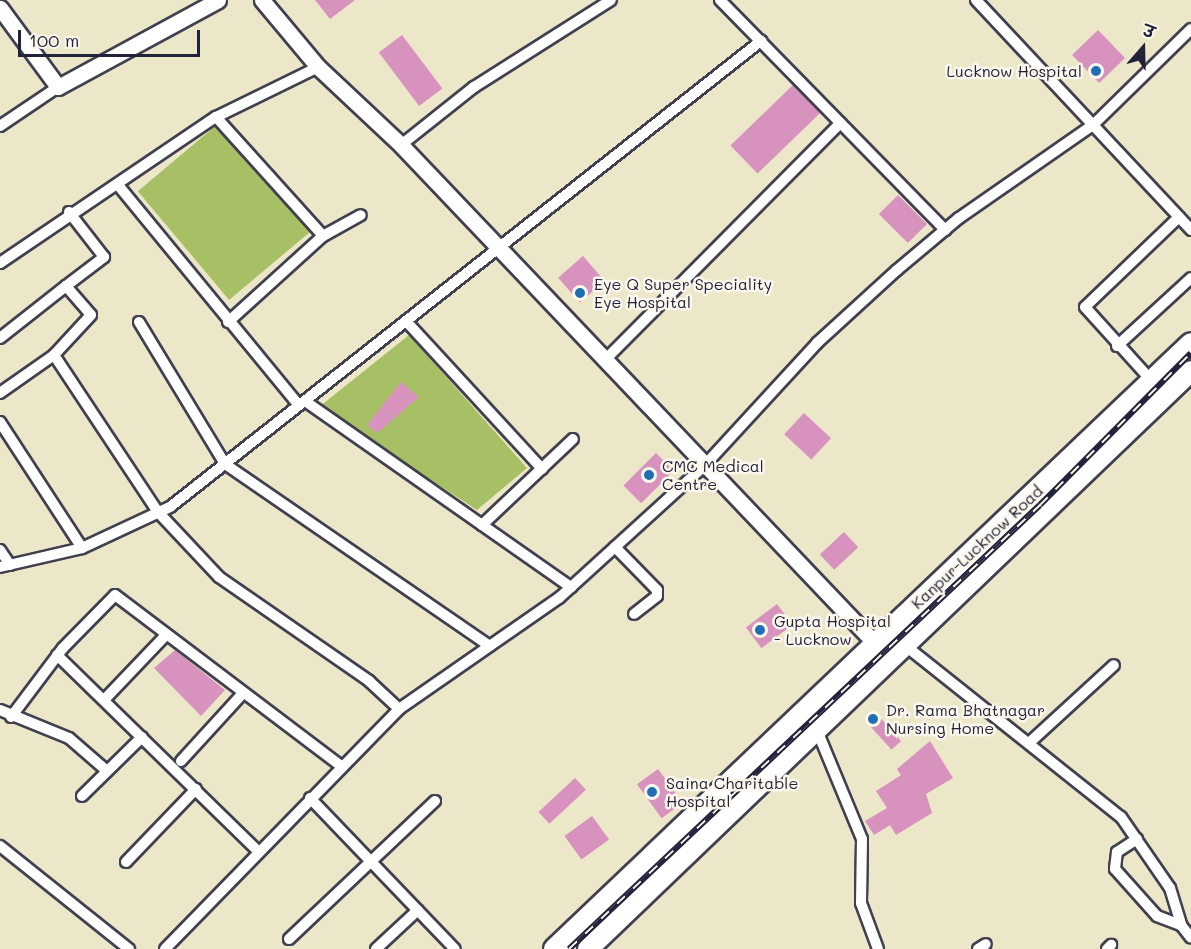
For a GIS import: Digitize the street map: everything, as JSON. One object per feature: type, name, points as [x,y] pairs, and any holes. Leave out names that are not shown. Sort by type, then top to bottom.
[{"type":"highway","name":"Kanpur-Lucknow Road","points":[[588,949],[815,727],[888,648],[1151,380],[1191,343]]},
{"type":"highway","name":"Kanpur-Lucknow Road","points":[[554,949],[1191,371]]},
{"type":"street","points":[[0,126],[58,87],[218,0]]},
{"type":"street","points":[[262,0],[318,67],[401,145],[705,465],[888,648],[943,681],[1029,743],[1113,810],[1137,839],[1179,903],[1181,925]]},
{"type":"street","points":[[401,145],[474,87],[611,0]]},
{"type":"street","points":[[720,0],[945,230]]},
{"type":"street","points":[[976,0],[1191,230]]},
{"type":"street","points":[[0,8],[58,87]]},
{"type":"street","points":[[165,949],[258,851],[399,709],[571,587],[705,465],[817,342],[945,230],[1093,125],[1191,29]]},
{"type":"street","points":[[0,550],[5,566],[82,548],[158,512],[225,464],[760,41]]},
{"type":"street","points":[[0,263],[69,212],[118,185],[216,117],[318,67]]},
{"type":"street","points":[[216,117],[323,236]]},
{"type":"street","points":[[605,360],[840,123]]},
{"type":"street","points":[[118,185],[228,322],[302,403],[571,587]]},
{"type":"street","points":[[0,338],[104,257],[69,212]]},
{"type":"street","points":[[228,322],[323,236],[361,215]]},
{"type":"street","points":[[1151,380],[1117,346],[1085,307],[1179,217]]},
{"type":"street","points":[[1117,346],[1191,278]]},
{"type":"street","points":[[0,393],[54,355],[91,315],[66,286]]},
{"type":"street","points":[[406,321],[542,469]]},
{"type":"street","points":[[139,322],[225,464],[490,646]]},
{"type":"street","points":[[54,355],[158,512],[219,577],[369,681],[399,709]]},
{"type":"street","points":[[0,422],[82,548]]},
{"type":"street","points":[[482,525],[573,439]]},
{"type":"street","points":[[615,547],[657,590],[657,596],[634,614]]},
{"type":"street","points":[[11,717],[57,655],[115,595],[341,766]]},
{"type":"street","points":[[104,700],[166,635]]},
{"type":"street","points":[[57,655],[258,851]]},
{"type":"street","points":[[1029,743],[1114,665]]},
{"type":"street","points":[[181,761],[243,693]]},
{"type":"street","points":[[0,710],[11,717],[69,738],[107,771]]},
{"type":"street","points":[[815,727],[862,839],[861,903],[877,948]]},
{"type":"street","points":[[82,796],[142,737]]},
{"type":"street","points":[[126,862],[196,789]]},
{"type":"street","points":[[310,798],[455,949]]},
{"type":"street","points":[[289,939],[435,801]]},
{"type":"street","points":[[1137,839],[1117,852],[1115,868],[1158,916],[1181,925],[1191,938]]},
{"type":"street","points":[[0,846],[129,949]]},
{"type":"street","points":[[376,949],[418,910]]},
{"type":"green space","points":[[219,123],[310,232],[229,300],[138,191]]},
{"type":"green space","points":[[409,335],[527,468],[477,510],[319,407]]},
{"type":"building","points":[[315,0],[355,0],[330,19]]},
{"type":"building","points":[[1098,30],[1125,58],[1099,83],[1072,55]]},
{"type":"building","points":[[402,35],[442,89],[419,106],[379,52]]},
{"type":"building","points":[[793,85],[820,113],[758,173],[730,145]]},
{"type":"building","points":[[898,195],[927,224],[908,243],[879,214]]},
{"type":"building","points":[[583,256],[605,281],[580,303],[558,278]]},
{"type":"building","points":[[401,382],[419,397],[377,433],[367,425]]},
{"type":"building","points":[[804,413],[831,438],[811,459],[784,434]]},
{"type":"building","points":[[656,453],[674,471],[641,503],[623,486]]},
{"type":"building","points":[[844,532],[858,547],[834,570],[820,555]]},
{"type":"building","points":[[777,604],[793,625],[762,648],[746,627]]},
{"type":"building","points":[[175,650],[225,690],[201,716],[154,668]]},
{"type":"building","points":[[875,712],[901,741],[891,750],[865,721]]},
{"type":"building","points":[[930,741],[953,778],[926,794],[932,813],[896,835],[890,825],[874,835],[865,821],[887,808],[876,791],[901,775],[897,769]]},
{"type":"building","points":[[658,769],[683,803],[662,818],[637,784]]},
{"type":"building","points":[[575,778],[586,790],[549,824],[538,812]]},
{"type":"building","points":[[592,816],[609,839],[582,859],[564,836]]},
{"type":"railway","points":[[569,949],[1040,505],[1191,353]]},
{"type":"place","name":"Lucknow Hospital","points":[[1096,71]]},
{"type":"place","name":"Eye Q Super Speciality Eye Hospital","points":[[580,293]]},
{"type":"place","name":"CMC Medical Centre","points":[[649,475]]},
{"type":"place","name":"Gupta Hospital - Lucknow","points":[[760,630]]},
{"type":"place","name":"Dr. Rama Bhatnagar Nursing Home","points":[[873,719]]},
{"type":"place","name":"Saina Charitable Hospital","points":[[652,792]]}]
